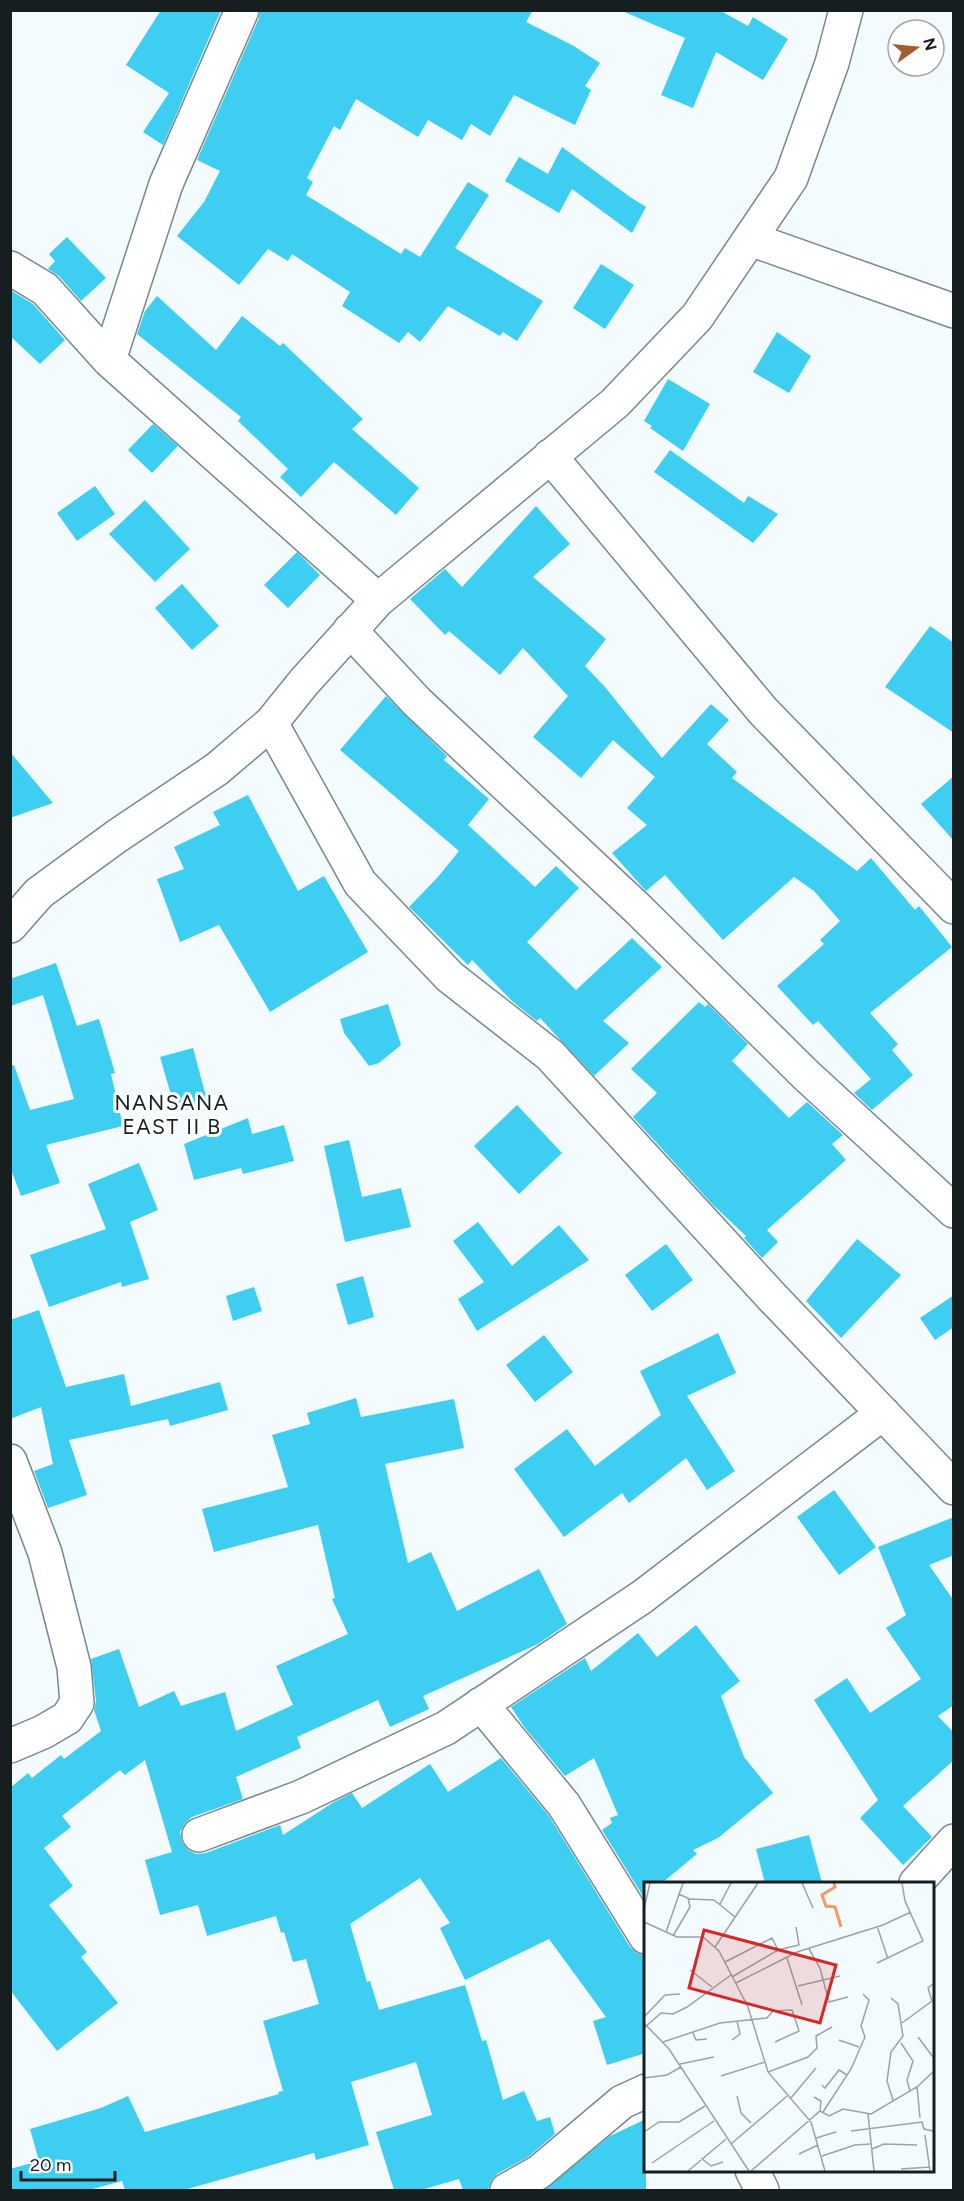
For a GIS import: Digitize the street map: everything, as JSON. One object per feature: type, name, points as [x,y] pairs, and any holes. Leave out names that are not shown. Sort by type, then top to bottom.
[{"type":"street","points":[[110,360],[166,184],[242,10]]},
{"type":"street","points":[[10,926],[39,893],[117,836],[217,769],[271,723],[378,600],[615,403],[698,317],[791,178],[832,63],[846,10]]},
{"type":"street","points":[[750,239],[954,311]]},
{"type":"street","points":[[10,268],[45,289],[110,360],[378,600]]},
{"type":"street","points":[[550,456],[763,711],[954,907]]},
{"type":"street","points":[[350,630],[417,702],[637,908],[806,1075],[954,1211]]},
{"type":"street","points":[[271,723],[360,884],[450,977],[550,1055],[765,1289],[954,1488]]},
{"type":"street","points":[[199,1834],[301,1797],[446,1728],[642,1597],[883,1413]]},
{"type":"street","points":[[10,1461],[45,1553],[74,1667],[77,1703],[67,1718],[43,1732],[10,1746]]},
{"type":"street","points":[[481,1704],[564,1805],[644,1933]]},
{"type":"street","points":[[917,1882],[954,1841]]},
{"type":"street","points":[[507,2190],[538,2172],[622,2102],[644,2092]]},
{"type":"street","points":[[753,2171],[762,2190]]},
{"type":"building","points":[[161,10],[221,10],[163,145],[143,132],[169,93],[126,65]]},
{"type":"building","points":[[260,10],[533,10],[526,22],[572,45],[600,63],[585,86],[591,90],[575,125],[514,95],[490,136],[471,124],[462,140],[428,120],[418,137],[356,99],[340,130],[334,126],[307,178],[313,182],[306,195],[401,254],[405,248],[420,257],[468,182],[489,195],[455,248],[543,301],[517,341],[503,332],[500,336],[448,306],[420,342],[408,332],[399,343],[342,306],[350,292],[292,254],[288,261],[268,249],[239,285],[177,236],[204,202],[220,171],[197,160],[259,18]]},
{"type":"building","points":[[620,10],[719,10],[748,26],[753,17],[788,39],[763,80],[716,52],[693,108],[661,95],[685,38]]},
{"type":"building","points":[[562,147],[646,207],[632,233],[572,189],[559,213],[505,181],[519,157],[548,174]]},
{"type":"building","points":[[67,237],[106,278],[81,301],[59,276],[48,269],[55,261],[49,254]]},
{"type":"building","points":[[601,264],[634,285],[605,329],[573,308]]},
{"type":"building","points":[[10,290],[33,304],[65,340],[40,364],[10,336]]},
{"type":"building","points":[[157,296],[216,350],[242,316],[280,346],[283,343],[363,419],[352,429],[419,488],[396,515],[334,462],[301,497],[280,477],[288,469],[238,421],[241,417],[137,334],[145,311]]},
{"type":"building","points":[[777,332],[811,356],[789,393],[753,372]]},
{"type":"building","points":[[668,379],[710,404],[683,451],[650,428],[652,426],[644,421]]},
{"type":"building","points":[[153,424],[178,446],[152,473],[128,450]]},
{"type":"building","points":[[670,450],[744,503],[748,496],[778,514],[753,543],[654,472]]},
{"type":"building","points":[[95,486],[115,514],[77,541],[57,513]]},
{"type":"building","points":[[145,500],[190,549],[155,582],[109,534]]},
{"type":"building","points":[[536,506],[570,544],[533,577],[606,639],[585,666],[605,687],[662,758],[711,704],[729,720],[707,744],[737,772],[732,778],[857,871],[871,858],[915,910],[919,906],[952,947],[870,1013],[898,1044],[892,1050],[913,1075],[872,1110],[854,1093],[871,1079],[818,1021],[813,1025],[777,986],[824,944],[820,940],[840,921],[814,891],[794,877],[723,940],[665,875],[646,891],[612,853],[647,825],[627,808],[655,777],[613,740],[581,778],[533,737],[568,696],[523,648],[500,675],[449,631],[445,635],[410,599],[445,569],[462,587]]},
{"type":"building","points":[[297,552],[320,575],[288,608],[264,585]]},
{"type":"building","points":[[182,584],[219,626],[192,650],[155,608]]},
{"type":"building","points":[[930,626],[954,643],[954,733],[885,687]]},
{"type":"building","points":[[386,696],[447,756],[444,760],[489,799],[468,825],[535,887],[556,866],[579,888],[527,942],[576,990],[632,938],[662,967],[603,1021],[629,1043],[594,1076],[540,1018],[537,1021],[513,1002],[472,960],[468,965],[409,907],[459,851],[340,750]]},
{"type":"building","points":[[10,752],[53,803],[10,818]]},
{"type":"building","points":[[954,776],[954,841],[921,804]]},
{"type":"building","points":[[248,795],[298,891],[324,876],[368,952],[270,1012],[219,925],[180,942],[157,879],[184,869],[174,847],[220,825],[213,812]]},
{"type":"building","points":[[56,963],[77,1026],[99,1019],[115,1073],[111,1074],[123,1126],[46,1145],[60,1183],[21,1196],[10,1167],[10,1066],[14,1065],[30,1110],[74,1099],[43,995],[10,1006],[10,979]]},
{"type":"building","points":[[699,1002],[705,1007],[708,1004],[748,1044],[732,1061],[789,1118],[807,1102],[843,1135],[832,1144],[846,1160],[767,1230],[778,1242],[762,1258],[744,1238],[746,1236],[713,1205],[633,1117],[657,1093],[631,1069]]},
{"type":"building","points":[[388,1004],[401,1045],[379,1063],[369,1066],[344,1033],[340,1019]]},
{"type":"building","points":[[193,1048],[208,1104],[176,1112],[160,1057]]},
{"type":"building","points":[[517,1105],[562,1153],[519,1194],[474,1146]]},
{"type":"building","points":[[248,1118],[252,1134],[284,1125],[294,1161],[243,1174],[241,1168],[194,1180],[184,1144]]},
{"type":"building","points":[[349,1140],[362,1197],[401,1188],[411,1227],[345,1242],[324,1146]]},
{"type":"building","points":[[139,1163],[158,1210],[130,1222],[149,1279],[122,1287],[121,1282],[49,1307],[30,1255],[106,1229],[88,1184]]},
{"type":"building","points":[[478,1222],[512,1266],[559,1225],[589,1260],[477,1331],[458,1299],[484,1282],[453,1241]]},
{"type":"building","points":[[857,1239],[901,1275],[841,1338],[806,1301]]},
{"type":"building","points":[[666,1244],[693,1280],[652,1311],[625,1275]]},
{"type":"building","points":[[363,1276],[374,1317],[348,1325],[336,1284]]},
{"type":"building","points":[[254,1287],[262,1311],[233,1321],[226,1296]]},
{"type":"building","points":[[954,1295],[954,1327],[935,1340],[920,1318]]},
{"type":"building","points":[[39,1310],[66,1387],[124,1374],[131,1406],[220,1382],[228,1410],[170,1426],[168,1419],[69,1440],[87,1495],[48,1508],[34,1471],[53,1464],[41,1407],[10,1419],[10,1320]]},
{"type":"building","points":[[718,1333],[736,1373],[687,1396],[735,1471],[707,1490],[686,1458],[629,1503],[622,1493],[564,1537],[514,1469],[567,1429],[595,1466],[661,1415],[640,1371]]},
{"type":"building","points":[[544,1335],[573,1372],[535,1402],[506,1365]]},
{"type":"building","points":[[356,1398],[361,1417],[454,1399],[464,1448],[385,1464],[408,1563],[431,1552],[457,1611],[539,1569],[567,1624],[538,1644],[423,1696],[429,1709],[390,1727],[378,1700],[297,1737],[301,1748],[236,1777],[243,1799],[192,1817],[185,1823],[180,1832],[182,1842],[188,1850],[196,1854],[206,1853],[280,1825],[283,1835],[352,1793],[362,1808],[430,1764],[448,1792],[501,1758],[549,1816],[630,1947],[644,1955],[644,2054],[607,2065],[593,2021],[606,2017],[549,1939],[465,1980],[440,1928],[450,1923],[420,1878],[350,1924],[367,1982],[370,1981],[379,2010],[465,1985],[482,2041],[486,2040],[503,2100],[524,2091],[537,2121],[550,2117],[555,2134],[528,2157],[497,2174],[488,2190],[463,2190],[459,2179],[421,2190],[394,2190],[376,2132],[432,2115],[416,2062],[351,2082],[369,2145],[316,2160],[314,2153],[184,2190],[125,2190],[122,2181],[89,2190],[10,2190],[10,2169],[39,2161],[30,2129],[101,2108],[128,2096],[145,2132],[279,2094],[278,2092],[283,2091],[263,2021],[319,2004],[306,1959],[293,1962],[284,1932],[281,1933],[276,1916],[207,1936],[198,1905],[160,1915],[145,1860],[172,1852],[145,1760],[125,1775],[120,1770],[62,1816],[71,1827],[44,1848],[73,1886],[49,1905],[87,1952],[81,1957],[118,2003],[57,2051],[10,1990],[10,1788],[28,1773],[32,1778],[61,1755],[64,1759],[101,1731],[94,1710],[96,1701],[91,1659],[119,1649],[139,1707],[174,1691],[181,1706],[225,1692],[236,1731],[293,1705],[276,1666],[348,1634],[332,1599],[335,1598],[318,1525],[214,1552],[202,1509],[288,1487],[272,1435],[310,1424],[307,1413]]},
{"type":"building","points":[[834,1490],[876,1547],[839,1575],[797,1517]]},
{"type":"building","points":[[954,1517],[954,1555],[929,1565],[954,1601],[954,1705],[938,1716],[954,1733],[954,1760],[903,1806],[932,1837],[903,1865],[860,1818],[878,1800],[814,1700],[847,1678],[870,1713],[921,1679],[886,1628],[906,1615],[878,1547]]},
{"type":"building","points":[[696,1625],[740,1681],[721,1696],[744,1757],[773,1793],[718,1838],[693,1850],[697,1854],[663,1882],[644,1882],[644,1898],[602,1830],[612,1823],[610,1818],[618,1815],[594,1758],[565,1776],[525,1728],[511,1707],[585,1658],[591,1671],[638,1633],[657,1657]]},
{"type":"building","points":[[809,1835],[822,1882],[765,1882],[756,1849]]},
{"type":"building","points":[[644,2120],[646,2190],[544,2190],[610,2136]]},
{"type":"district","name":"NANSANA EAST II B","points":[[172,1115]]}]
